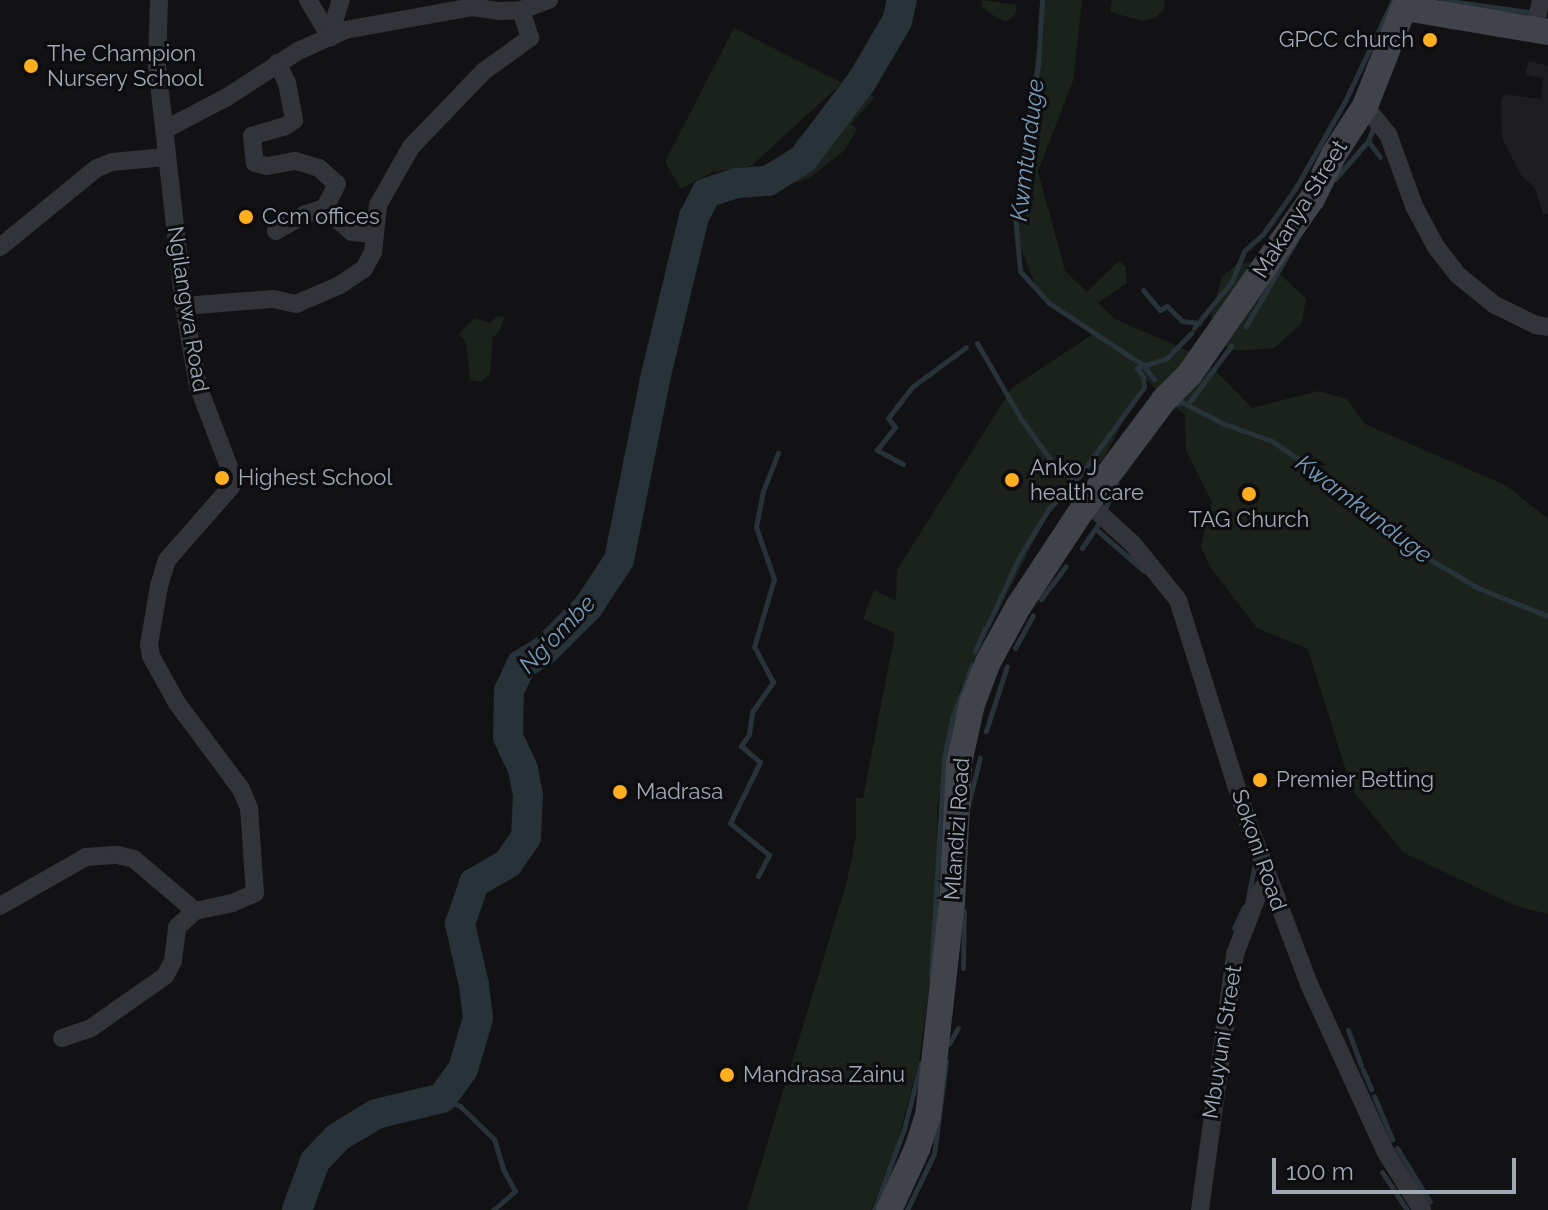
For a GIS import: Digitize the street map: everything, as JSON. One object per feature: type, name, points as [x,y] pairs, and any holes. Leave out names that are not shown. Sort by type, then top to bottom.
[{"type":"street","name":"Ngilangwa Road","points":[[159,0],[157,66],[184,306],[198,386],[231,472],[231,487],[167,560],[159,586],[149,645],[151,656],[177,703],[241,789],[249,808],[255,893],[232,903],[195,911]]},
{"type":"street","points":[[308,0],[330,37]]},
{"type":"street","points":[[330,37],[341,0]]},
{"type":"street","points":[[166,129],[227,97],[277,63],[357,26],[482,4],[498,11],[521,10],[549,0]]},
{"type":"street","points":[[1406,4],[1541,30],[1541,0]]},
{"type":"street","name":"Makanya Street","points":[[1164,400],[1189,375],[1303,212],[1365,106],[1406,4]]},
{"type":"street","points":[[184,306],[273,299],[290,305],[309,300],[364,269],[373,252],[378,205],[411,147],[484,71],[530,38],[521,10]]},
{"type":"street","points":[[276,231],[306,214],[325,208],[337,184],[319,168],[296,161],[267,166],[255,163],[252,136],[286,126],[294,120],[287,83],[277,63]]},
{"type":"street","points":[[1365,106],[1388,134],[1414,206],[1436,247],[1459,276],[1495,305],[1536,325],[1548,327]]},
{"type":"street","points":[[0,247],[97,168],[112,162],[166,157]]},
{"type":"street","points":[[325,208],[352,232],[374,234]]},
{"type":"street","name":"Mlandizi Road","points":[[889,1210],[917,1149],[930,1103],[952,903],[959,763],[972,704],[988,662],[1018,607],[1088,503],[1164,400]]},
{"type":"street","name":"Sokoni Road","points":[[1088,503],[1133,544],[1178,600],[1268,880],[1360,1101],[1385,1151],[1422,1210]]},
{"type":"street","points":[[0,906],[86,857],[117,855],[134,859],[195,911],[177,927],[173,961],[165,976],[91,1028],[62,1038]]},
{"type":"street","name":"Mbuyuni Street","points":[[1200,1210],[1235,954],[1257,897],[1268,880]]},
{"type":"shaded area","points":[[982,0],[1017,5],[1015,14],[1006,22],[982,7]]},
{"type":"shaded area","points":[[1043,0],[1082,0],[1073,81],[1038,171],[1065,271],[1087,292],[1119,261],[1126,267],[1127,283],[1098,303],[1115,319],[1202,357],[1252,408],[1318,391],[1347,399],[1365,424],[1507,486],[1548,519],[1548,914],[1516,906],[1404,853],[1352,790],[1308,649],[1257,628],[1211,568],[1201,547],[1212,502],[1186,450],[1185,415],[1145,379],[1104,458],[1056,497],[960,688],[937,807],[939,914],[919,1063],[896,1146],[871,1210],[747,1210],[847,881],[856,836],[856,798],[863,798],[895,633],[863,619],[874,590],[896,601],[897,570],[1012,388],[1093,334],[1038,292],[1014,230]]},
{"type":"shaded area","points":[[1112,0],[1165,0],[1164,9],[1155,18],[1142,21],[1110,12]]},
{"type":"shaded area","points":[[734,28],[842,83],[751,166],[712,172],[681,189],[665,162]]},
{"type":"shaded area","points":[[1529,61],[1548,66],[1548,214],[1543,214],[1535,188],[1521,175],[1502,138],[1501,102],[1505,94],[1541,99],[1543,78],[1525,75]]},
{"type":"shaded area","points":[[851,86],[875,97],[851,124],[857,129],[845,150],[809,178],[795,183],[783,170],[797,139],[815,126],[821,131]]},
{"type":"shaded area","points":[[1266,261],[1306,299],[1302,323],[1274,348],[1236,351],[1222,345],[1211,316],[1222,277],[1237,264]]},
{"type":"shaded area","points":[[498,316],[505,317],[493,337],[490,374],[481,382],[470,380],[466,343],[459,334],[474,318],[490,323]]},
{"type":"waterway","name":"Ng'ombe","points":[[297,1210],[315,1161],[338,1137],[376,1114],[442,1098],[463,1069],[478,1018],[460,924],[474,883],[508,863],[526,837],[528,795],[523,769],[508,737],[509,691],[521,665],[545,650],[588,607],[619,560],[656,375],[694,217],[706,193],[737,183],[768,181],[803,159],[862,81],[897,21],[902,0]]},
{"type":"waterway","name":"Kwmtunduge","points":[[1042,0],[1038,65],[1015,215],[1020,271],[1049,303],[1143,365],[1154,379]]},
{"type":"waterway","points":[[1194,328],[1232,281],[1244,251],[1263,234],[1295,189],[1345,101],[1393,0]]},
{"type":"waterway","points":[[1442,0],[1528,12]]},
{"type":"waterway","points":[[1335,179],[1368,141],[1374,126]]},
{"type":"waterway","points":[[1368,141],[1380,157]]},
{"type":"waterway","points":[[1246,326],[1296,240]]},
{"type":"waterway","points":[[1143,290],[1160,310],[1167,306],[1182,321],[1199,323]]},
{"type":"waterway","points":[[1078,478],[1144,387],[1143,377],[1137,368],[1167,358],[1191,333]]},
{"type":"waterway","points":[[977,343],[1021,419],[1058,470],[1076,480]]},
{"type":"waterway","points":[[1187,405],[1231,346]]},
{"type":"waterway","points":[[903,464],[877,450],[895,427],[888,418],[912,387],[966,347]]},
{"type":"waterway","name":"Kwamkunduge","points":[[1177,404],[1180,401],[1222,423],[1272,441],[1355,499],[1406,545],[1478,588],[1548,616]]},
{"type":"waterway","points":[[758,876],[769,855],[730,823],[760,762],[741,746],[749,734],[752,712],[773,682],[754,647],[774,579],[756,527],[763,491],[778,453]]},
{"type":"waterway","points":[[1104,511],[1116,484]]},
{"type":"waterway","points":[[987,626],[1020,556],[1048,510],[1069,487]]},
{"type":"waterway","points":[[1082,548],[1100,521]]},
{"type":"waterway","points":[[1097,530],[1144,571]]},
{"type":"waterway","points":[[1041,599],[1066,566]]},
{"type":"waterway","points":[[1015,648],[1033,616]]},
{"type":"waterway","points":[[975,651],[985,629]]},
{"type":"waterway","points":[[931,977],[944,757],[952,719],[972,665]]},
{"type":"waterway","points":[[986,731],[1007,666]]},
{"type":"waterway","points":[[968,806],[980,757]]},
{"type":"waterway","points":[[1248,898],[1255,861]]},
{"type":"waterway","points":[[1234,928],[1244,907]]},
{"type":"waterway","points":[[963,968],[964,911]]},
{"type":"waterway","points":[[949,1044],[958,1028]]},
{"type":"waterway","points":[[1348,1030],[1361,1066]]},
{"type":"waterway","points":[[907,1210],[934,1154],[946,1062]]},
{"type":"waterway","points":[[874,1210],[904,1129],[921,1063]]},
{"type":"waterway","points":[[1363,1070],[1371,1089]]},
{"type":"waterway","points":[[1374,1096],[1392,1139]]},
{"type":"waterway","points":[[442,1098],[460,1106],[494,1139],[504,1171],[515,1191],[493,1210]]},
{"type":"waterway","points":[[1397,1148],[1430,1202]]},
{"type":"waterway","points":[[1382,1172],[1407,1210]]},
{"type":"place","name":"GPCC church","points":[[1430,40]]},
{"type":"place","name":"The Champion Nursery School","points":[[31,66]]},
{"type":"place","name":"Ccm offices","points":[[246,217]]},
{"type":"place","name":"Highest School","points":[[222,478]]},
{"type":"place","name":"Anko J health care","points":[[1012,480]]},
{"type":"place","name":"TAG Church","points":[[1249,494]]},
{"type":"place","name":"Premier Betting","points":[[1260,780]]},
{"type":"place","name":"Madrasa","points":[[620,792]]},
{"type":"place","name":"Mandrasa Zainu","points":[[727,1075]]}]
